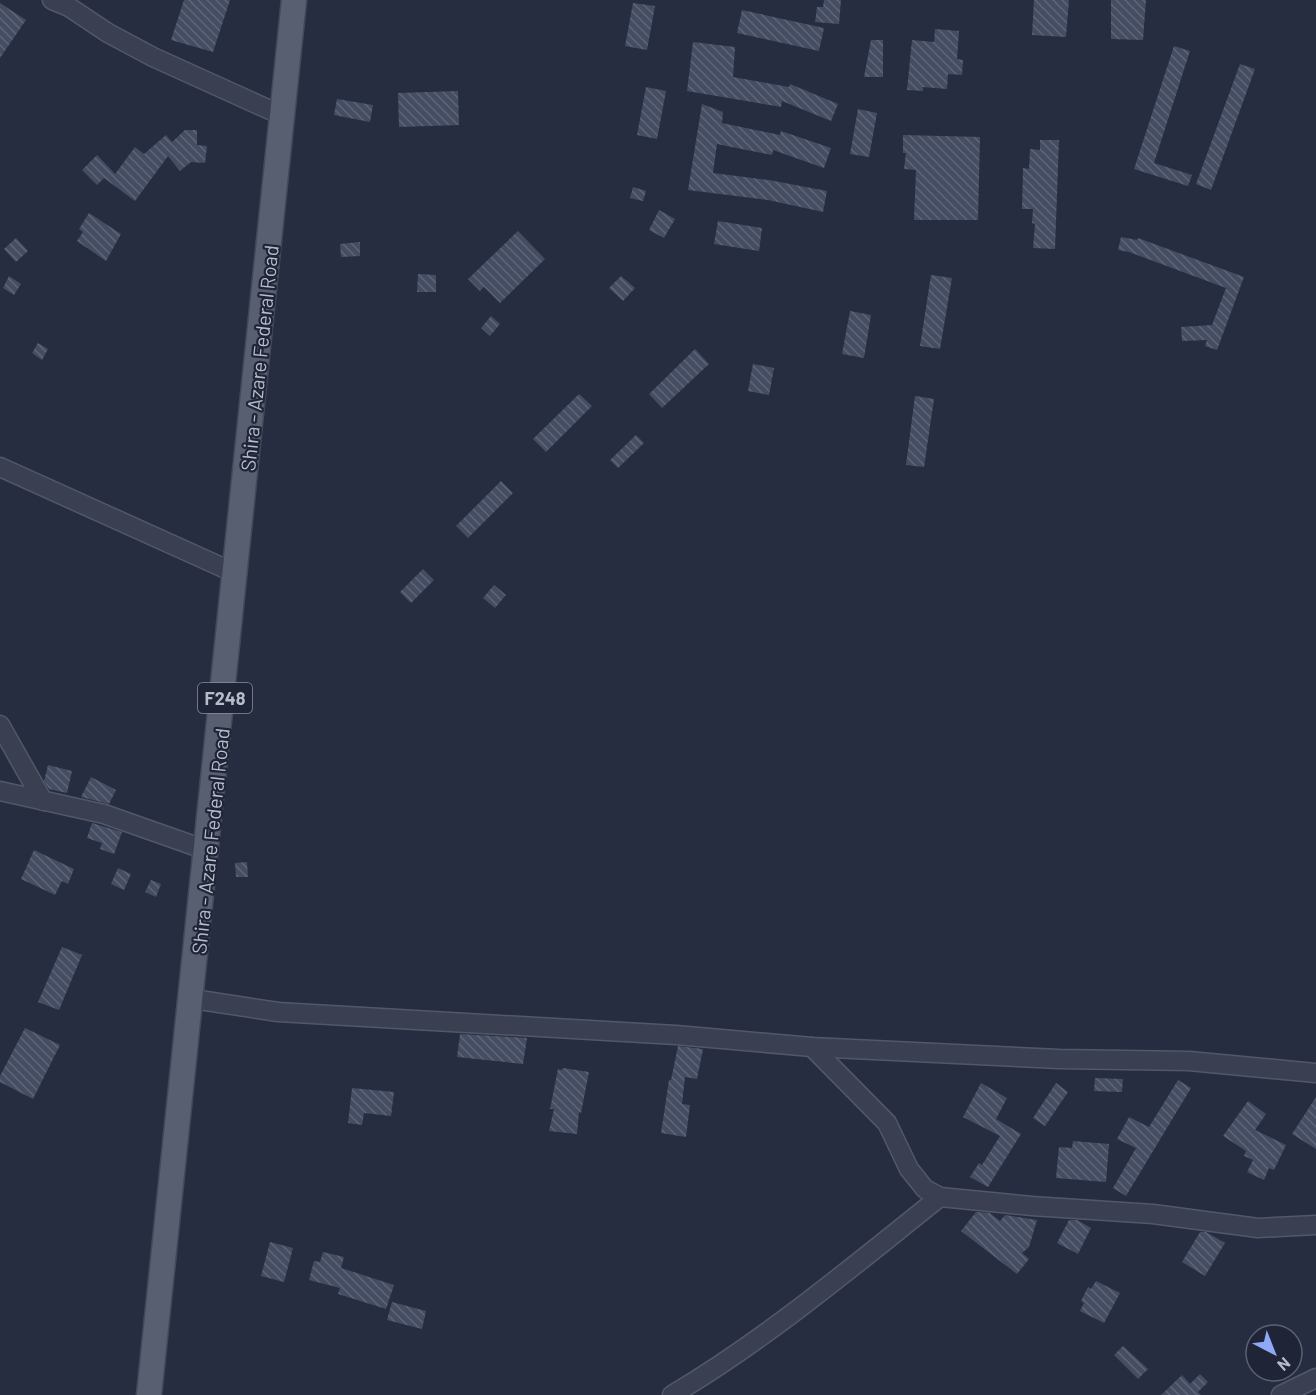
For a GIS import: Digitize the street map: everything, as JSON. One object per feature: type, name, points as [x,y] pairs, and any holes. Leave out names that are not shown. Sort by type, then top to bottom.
[{"type":"main road","name":"Shira - Azare Federal Road","points":[[149,1395],[209,851],[294,0]]},
{"type":"street","points":[[52,0],[69,7],[108,33],[153,57],[283,116]]},
{"type":"street","points":[[0,467],[237,574]]},
{"type":"street","points":[[0,725],[43,801]]},
{"type":"street","points":[[0,791],[104,813],[209,851]]},
{"type":"street","points":[[193,999],[278,1012],[676,1035],[812,1047],[1059,1059],[1188,1061],[1316,1073]]},
{"type":"street","points":[[812,1047],[887,1122],[909,1169],[925,1189],[940,1197],[1153,1214],[1258,1228],[1316,1225]]},
{"type":"street","points":[[672,1395],[721,1366],[940,1197]]},
{"type":"street","points":[[1281,1395],[1316,1378]]},
{"type":"building","points":[[184,0],[230,0],[213,52],[171,40]]},
{"type":"building","points":[[824,0],[841,0],[839,24],[815,22],[817,7],[823,7]]},
{"type":"building","points":[[1034,0],[1069,0],[1066,37],[1032,35]]},
{"type":"building","points":[[1111,0],[1146,0],[1143,40],[1111,39]]},
{"type":"building","points":[[0,3],[26,20],[0,58]]},
{"type":"building","points":[[633,3],[655,6],[647,50],[625,46]]},
{"type":"building","points":[[742,10],[824,28],[819,51],[737,33]]},
{"type":"building","points":[[935,29],[959,31],[957,59],[963,60],[962,75],[948,74],[947,89],[923,87],[923,91],[907,90],[912,40],[934,42]]},
{"type":"building","points":[[871,40],[883,40],[883,77],[864,77]]},
{"type":"building","points":[[693,42],[735,47],[733,77],[789,87],[790,84],[838,104],[831,121],[782,101],[781,107],[687,91]]},
{"type":"building","points":[[1174,46],[1190,51],[1154,163],[1192,175],[1188,186],[1134,169]]},
{"type":"building","points":[[1240,64],[1255,69],[1211,190],[1196,184]]},
{"type":"building","points":[[646,87],[666,91],[657,139],[637,135]]},
{"type":"building","points":[[458,91],[459,125],[399,127],[398,93]]},
{"type":"building","points":[[337,99],[373,105],[370,122],[334,115]]},
{"type":"building","points":[[702,104],[723,112],[722,123],[780,135],[781,131],[831,148],[824,168],[773,150],[772,155],[717,144],[713,173],[769,180],[827,191],[823,212],[768,200],[688,190]]},
{"type":"building","points":[[858,109],[877,113],[869,157],[850,154]]},
{"type":"building","points":[[185,130],[197,130],[197,145],[207,146],[205,163],[191,162],[180,171],[168,156],[135,201],[104,178],[97,185],[82,170],[97,155],[115,174],[135,147],[144,154],[166,135],[172,142]]},
{"type":"building","points":[[903,135],[980,137],[978,220],[914,220],[916,170],[904,169],[906,153],[903,153]]},
{"type":"building","points":[[1040,140],[1059,140],[1055,249],[1033,248],[1035,224],[1032,223],[1033,209],[1022,209],[1023,168],[1029,169],[1030,149],[1040,150]]},
{"type":"building","points":[[633,187],[646,191],[643,201],[630,198]]},
{"type":"building","points":[[659,210],[675,219],[664,238],[649,230]]},
{"type":"building","points":[[89,213],[121,234],[106,261],[77,241],[83,232],[79,229]]},
{"type":"building","points":[[718,221],[762,228],[759,251],[714,244]]},
{"type":"building","points":[[518,231],[545,259],[500,303],[484,287],[480,291],[468,279]]},
{"type":"building","points":[[1121,237],[1137,240],[1138,238],[1244,277],[1217,350],[1205,346],[1207,340],[1182,341],[1181,327],[1212,325],[1226,288],[1118,250]]},
{"type":"building","points":[[16,238],[28,251],[16,262],[4,249]]},
{"type":"building","points":[[360,242],[360,256],[341,257],[340,244]]},
{"type":"building","points":[[418,274],[436,275],[436,292],[417,292]]},
{"type":"building","points":[[931,275],[952,278],[940,349],[920,346]]},
{"type":"building","points":[[9,276],[21,284],[14,295],[3,288]]},
{"type":"building","points":[[621,276],[635,288],[623,301],[609,288]]},
{"type":"building","points":[[850,311],[871,315],[864,358],[842,354]]},
{"type":"building","points":[[491,316],[500,324],[490,336],[481,328]]},
{"type":"building","points":[[38,343],[48,349],[42,360],[32,353]]},
{"type":"building","points":[[695,349],[709,364],[662,408],[649,394]]},
{"type":"building","points":[[753,364],[774,368],[769,395],[748,391]]},
{"type":"building","points":[[579,394],[592,406],[546,452],[533,439]]},
{"type":"building","points":[[915,396],[934,399],[924,467],[906,465]]},
{"type":"building","points":[[636,435],[644,443],[618,468],[610,460]]},
{"type":"building","points":[[501,481],[513,493],[468,538],[456,526]]},
{"type":"building","points":[[423,569],[434,580],[411,603],[400,592]]},
{"type":"building","points":[[494,585],[506,595],[495,608],[483,598]]},
{"type":"building","points":[[48,765],[72,771],[67,793],[49,789],[44,781]]},
{"type":"building","points":[[91,777],[116,790],[109,804],[81,797]]},
{"type":"building","points":[[92,823],[122,832],[114,854],[100,849],[102,843],[87,838]]},
{"type":"building","points":[[34,850],[74,869],[68,884],[62,881],[55,895],[21,879]]},
{"type":"building","points":[[247,862],[248,877],[236,877],[235,863]]},
{"type":"building","points":[[118,868],[131,874],[124,890],[111,884]]},
{"type":"building","points":[[151,880],[161,884],[156,897],[145,892]]},
{"type":"building","points":[[62,947],[82,955],[59,1010],[38,1002]]},
{"type":"building","points":[[25,1028],[60,1045],[33,1099],[0,1082],[0,1076]]},
{"type":"building","points":[[460,1034],[527,1038],[523,1064],[457,1057]]},
{"type":"building","points":[[678,1046],[703,1049],[697,1079],[685,1077],[682,1104],[690,1105],[686,1137],[661,1133],[669,1080],[671,1080]]},
{"type":"building","points":[[558,1069],[589,1072],[581,1113],[579,1112],[577,1134],[549,1131],[554,1109],[550,1109]]},
{"type":"building","points":[[1095,1078],[1123,1079],[1122,1092],[1094,1091]]},
{"type":"building","points":[[1178,1080],[1191,1088],[1126,1196],[1113,1188],[1136,1148],[1117,1139],[1129,1117],[1149,1127]]},
{"type":"building","points":[[981,1083],[1007,1098],[996,1119],[1021,1134],[988,1187],[970,1177],[979,1163],[982,1165],[1000,1136],[963,1117]]},
{"type":"building","points":[[1056,1083],[1068,1092],[1045,1126],[1033,1118]]},
{"type":"building","points":[[352,1088],[394,1092],[391,1116],[364,1113],[362,1125],[348,1123]]},
{"type":"building","points":[[1316,1097],[1316,1149],[1292,1134]]},
{"type":"building","points":[[1248,1101],[1266,1114],[1255,1130],[1286,1145],[1274,1170],[1269,1168],[1264,1180],[1247,1172],[1253,1160],[1244,1156],[1246,1151],[1223,1136]]},
{"type":"building","points":[[1073,1141],[1109,1144],[1106,1182],[1056,1178],[1059,1147],[1072,1148]]},
{"type":"building","points":[[976,1212],[990,1213],[1000,1221],[1005,1215],[1037,1220],[1029,1247],[1022,1253],[1029,1259],[1017,1274],[961,1231]]},
{"type":"building","points":[[1069,1220],[1077,1220],[1091,1228],[1078,1254],[1057,1243]]},
{"type":"building","points":[[1200,1232],[1206,1232],[1225,1243],[1205,1276],[1182,1262]]},
{"type":"building","points":[[270,1242],[293,1248],[284,1282],[261,1276]]},
{"type":"building","points":[[323,1252],[344,1257],[341,1268],[394,1285],[386,1309],[338,1294],[340,1288],[309,1280],[314,1261],[320,1262]]},
{"type":"building","points":[[1096,1281],[1120,1293],[1104,1323],[1080,1311],[1084,1303],[1081,1301],[1088,1287],[1091,1289]]},
{"type":"building","points":[[392,1302],[426,1311],[422,1329],[387,1320]]},
{"type":"building","points":[[1123,1346],[1148,1369],[1138,1379],[1114,1355]]},
{"type":"building","points":[[1200,1374],[1208,1382],[1198,1392],[1201,1395],[1161,1395],[1182,1375],[1190,1384]]}]
